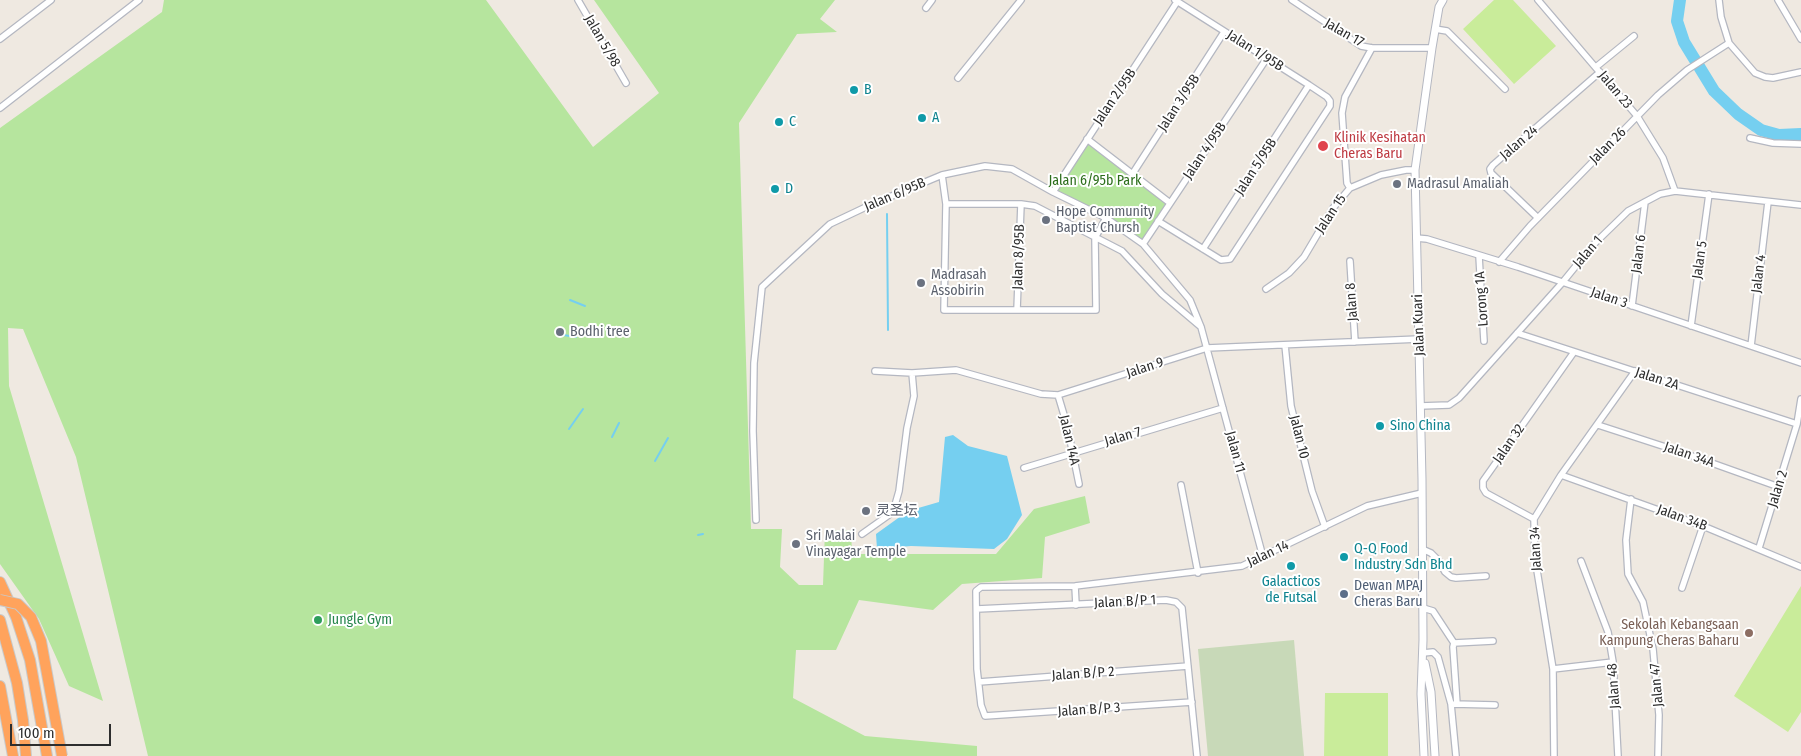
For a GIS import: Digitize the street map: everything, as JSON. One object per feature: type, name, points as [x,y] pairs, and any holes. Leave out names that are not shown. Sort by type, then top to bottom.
[{"type":"highway","points":[[0,582],[16,617],[30,660],[47,756]]},
{"type":"highway","points":[[0,600],[18,604],[31,617],[40,641],[62,756]]},
{"type":"highway","points":[[0,620],[17,683],[26,756]]},
{"type":"highway","points":[[0,686],[13,756]]},
{"type":"street","points":[[0,39],[51,0]]},
{"type":"street","name":"Jalan 5/98","points":[[578,0],[626,83]]},
{"type":"street","points":[[926,8],[932,0]]},
{"type":"street","points":[[958,78],[1021,0]]},
{"type":"street","name":"Jalan 17","points":[[1292,0],[1300,3],[1361,46],[1372,48],[1432,48]]},
{"type":"street","name":"Jalan Kuari","points":[[1424,756],[1421,694],[1423,653],[1422,492],[1415,170],[1435,29],[1443,0]]},
{"type":"street","name":"Jalan 23","points":[[1538,0],[1637,116],[1663,158],[1675,191]]},
{"type":"street","points":[[1719,0],[1721,17],[1729,43],[1760,76],[1781,78],[1801,72]]},
{"type":"street","points":[[1778,0],[1801,39]]},
{"type":"street","points":[[0,108],[139,1]]},
{"type":"street","name":"Jalan 1/95B","points":[[1176,1],[1309,85],[1330,101],[1330,106],[1230,259],[1222,260],[1203,249]]},
{"type":"street","name":"Jalan 2/95B","points":[[1053,192],[1176,1]]},
{"type":"street","points":[[1435,29],[1447,32],[1505,89]]},
{"type":"street","name":"Jalan 3/95B","points":[[1133,173],[1224,32]]},
{"type":"street","points":[[1598,70],[1634,36]]},
{"type":"street","name":"Jalan 26","points":[[1498,262],[1637,116],[1687,70],[1729,43]]},
{"type":"street","points":[[1350,188],[1347,183],[1342,113],[1344,97],[1372,48]]},
{"type":"street","name":"Jalan 4/95B","points":[[1143,244],[1267,58]]},
{"type":"street","name":"Jalan 24","points":[[1538,218],[1490,170],[1493,165],[1598,70]]},
{"type":"street","name":"Jalan 5/95B","points":[[1203,249],[1309,85]]},
{"type":"street","points":[[1750,138],[1773,143],[1801,144]]},
{"type":"street","points":[[1087,140],[1133,173],[1170,203]]},
{"type":"street","name":"Jalan 6/95B","points":[[756,520],[753,431],[754,363],[762,287],[830,224],[942,175],[985,166],[1012,168],[1053,192],[1106,218],[1143,244],[1190,300],[1207,348]]},
{"type":"street","name":"Jalan 15","points":[[1266,289],[1290,273],[1304,257],[1334,208],[1350,188],[1381,175],[1415,170]]},
{"type":"street","points":[[942,175],[946,204],[944,310],[1096,310],[1095,238],[1106,218]]},
{"type":"street","name":"Jalan 1","points":[[1420,406],[1449,405],[1459,398],[1562,283],[1593,245],[1628,211],[1660,194],[1675,191],[1801,205]]},
{"type":"street","name":"Jalan 5","points":[[1691,326],[1709,194]]},
{"type":"street","name":"Jalan 6","points":[[1632,306],[1646,202]]},
{"type":"street","name":"Jalan 4","points":[[1751,346],[1768,202]]},
{"type":"street","points":[[946,204],[1021,204],[1035,206],[1122,251],[1162,294],[1201,327]]},
{"type":"street","name":"Jalan 8/95B","points":[[1017,310],[1021,204]]},
{"type":"street","points":[[1158,221],[1203,249]]},
{"type":"street","name":"Jalan 3","points":[[1416,238],[1427,239],[1498,262],[1801,363]]},
{"type":"street","name":"Lorong 1A","points":[[1479,256],[1484,341]]},
{"type":"street","name":"Jalan 8","points":[[1350,261],[1355,342]]},
{"type":"street","name":"Jalan 2A","points":[[1517,333],[1797,424]]},
{"type":"street","name":"Jalan 9","points":[[875,372],[912,373],[956,370],[1041,394],[1058,395],[1207,348],[1419,339]]},
{"type":"street","name":"Jalan 10","points":[[1285,345],[1292,406],[1312,490],[1325,527]]},
{"type":"street","name":"Jalan 11","points":[[1207,348],[1263,556]]},
{"type":"street","name":"Jalan 32","points":[[1534,519],[1486,493],[1483,488],[1483,481],[1574,352]]},
{"type":"street","name":"Jalan 34","points":[[1554,756],[1553,669],[1534,558],[1534,519],[1562,475],[1635,371]]},
{"type":"street","points":[[862,534],[893,512],[899,491],[907,428],[914,396],[912,373]]},
{"type":"street","name":"Jalan 14A","points":[[1058,395],[1073,452],[1079,484]]},
{"type":"street","name":"Jalan 2","points":[[1759,548],[1797,424],[1801,403]]},
{"type":"street","name":"Jalan 7","points":[[1024,468],[1223,408]]},
{"type":"street","name":"Jalan 34A","points":[[1598,424],[1778,488]]},
{"type":"street","name":"Jalan 34B","points":[[1562,475],[1703,526],[1801,567]]},
{"type":"street","points":[[1181,485],[1198,573]]},
{"type":"street","name":"Jalan 14","points":[[977,610],[976,590],[981,587],[1076,586],[1198,573],[1242,566],[1367,506],[1422,492]]},
{"type":"street","name":"Jalan 47","points":[[1631,499],[1626,540],[1628,574],[1643,602],[1653,649],[1659,715],[1658,756]]},
{"type":"street","points":[[1682,588],[1703,526]]},
{"type":"street","points":[[1422,549],[1435,557],[1451,577],[1486,576]]},
{"type":"street","name":"Jalan 48","points":[[1581,561],[1608,632],[1613,662],[1618,756]]},
{"type":"street","points":[[1076,586],[1076,605]]},
{"type":"street","name":"Jalan B/P 1","points":[[977,610],[1166,600],[1176,602],[1182,608],[1197,756]]},
{"type":"street","points":[[1422,608],[1433,610],[1454,644],[1456,756]]},
{"type":"street","points":[[977,610],[976,651],[979,682]]},
{"type":"street","points":[[1454,644],[1493,641]]},
{"type":"street","points":[[1423,653],[1433,652],[1438,657],[1454,704]]},
{"type":"street","name":"Jalan Kuari","points":[[1423,653],[1431,692],[1436,756]]},
{"type":"street","points":[[1553,669],[1613,662]]},
{"type":"street","name":"Jalan B/P 2","points":[[979,682],[1188,666]]},
{"type":"street","name":"Jalan B/P 3","points":[[979,682],[985,716],[1192,702]]},
{"type":"street","points":[[1454,704],[1495,705]]},
{"type":"green space","points":[[164,0],[486,0],[593,147],[659,93],[594,0],[835,0],[820,19],[837,32],[797,34],[739,123],[751,529],[782,529],[780,567],[799,585],[823,585],[825,530],[851,530],[852,554],[996,554],[1034,509],[1085,496],[1090,523],[1045,537],[1042,578],[962,584],[933,610],[859,600],[836,650],[796,650],[793,698],[865,736],[977,746],[977,756],[148,756],[76,457],[23,329],[8,328],[9,386],[103,701],[69,686],[39,619],[0,564],[0,128],[162,12]]},
{"type":"green space","points":[[1494,0],[1513,0],[1556,46],[1514,84],[1463,29]]},
{"type":"green space","name":"Jalan 6/95b Park","points":[[1087,139],[1170,203],[1143,244],[1106,218],[1053,192]]},
{"type":"green space","points":[[1801,586],[1801,712],[1788,732],[1734,696]]},
{"type":"green space","points":[[1294,640],[1304,756],[1208,756],[1198,649]]},
{"type":"green space","points":[[1325,693],[1388,693],[1388,756],[1324,756]]},
{"type":"water","points":[[953,435],[968,446],[1007,456],[1022,515],[1007,539],[994,549],[911,546],[877,549],[876,534],[908,511],[939,502],[945,437]]},
{"type":"waterway","points":[[1680,0],[1677,21],[1684,42],[1714,91],[1738,114],[1761,130],[1779,135],[1801,134]]},
{"type":"waterway","points":[[887,214],[888,330]]},
{"type":"waterway","points":[[570,300],[585,306]]},
{"type":"waterway","points":[[557,334],[576,337]]},
{"type":"waterway","points":[[569,429],[583,409]]},
{"type":"waterway","points":[[612,437],[619,423]]},
{"type":"waterway","points":[[655,461],[668,438]]},
{"type":"waterway","points":[[698,535],[703,534]]},
{"type":"place","name":"B","points":[[854,90]]},
{"type":"place","name":"A","points":[[922,118]]},
{"type":"place","name":"C","points":[[779,122]]},
{"type":"place","name":"Klinik Kesihatan Cheras Baru","points":[[1323,146]]},
{"type":"place","name":"Madrasul Amaliah","points":[[1397,184]]},
{"type":"place","name":"D","points":[[775,189]]},
{"type":"place","name":"Hope Community Baptist Chursh","points":[[1046,220]]},
{"type":"place","name":"Madrasah Assobirin","points":[[921,283]]},
{"type":"place","name":"Bodhi tree","points":[[560,332]]},
{"type":"place","name":"Sino China","points":[[1380,426]]},
{"type":"place","name":"灵圣坛","points":[[866,511]]},
{"type":"place","name":"Sri Malai Vinayagar Temple","points":[[796,544]]},
{"type":"place","name":"Q-Q Food Industry Sdn Bhd","points":[[1344,557]]},
{"type":"place","name":"Galacticos de Futsal","points":[[1291,566]]},
{"type":"place","name":"Dewan MPAJ Cheras Baru","points":[[1344,594]]},
{"type":"place","name":"Jungle Gym","points":[[318,620]]},
{"type":"place","name":"Sekolah Kebangsaan Kampung Cheras Baharu","points":[[1749,633]]}]
